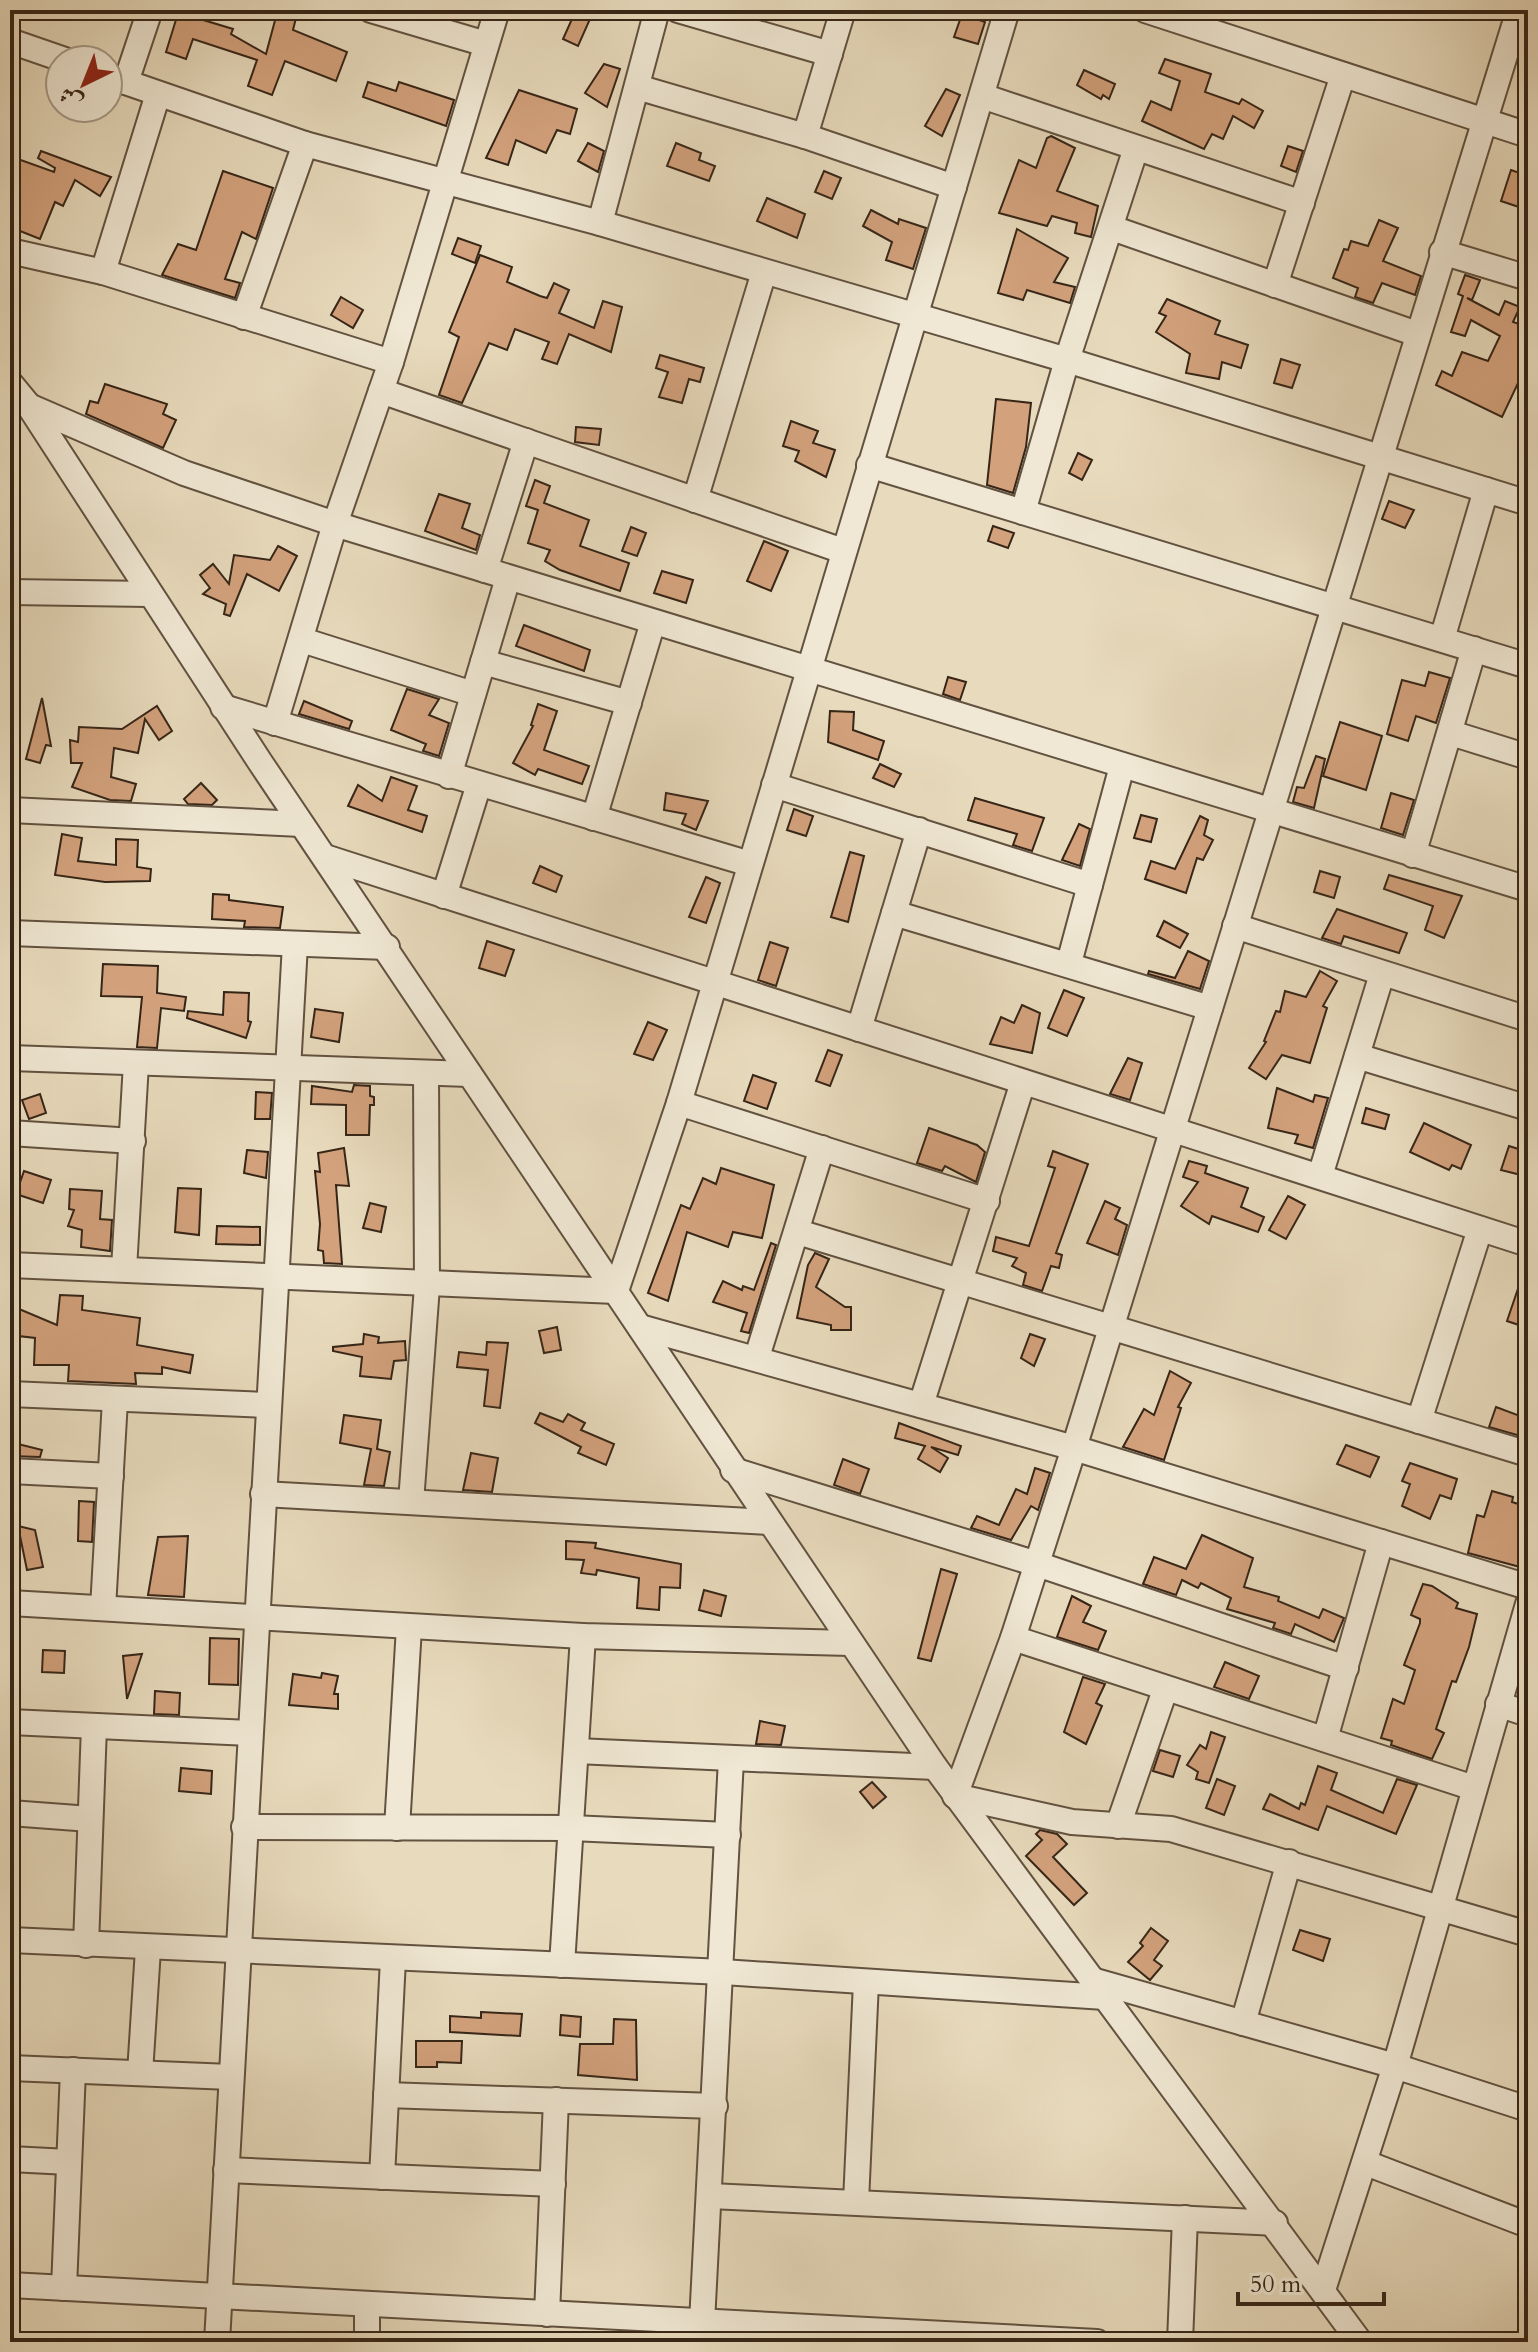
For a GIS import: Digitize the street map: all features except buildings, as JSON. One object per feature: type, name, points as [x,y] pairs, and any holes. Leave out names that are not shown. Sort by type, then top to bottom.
[{"type":"street","points":[[124,64],[150,10]]},
{"type":"street","points":[[371,10],[486,44]]},
{"type":"street","points":[[275,723],[335,524],[391,362],[442,183],[497,10]]},
{"type":"street","points":[[600,223],[657,10]]},
{"type":"street","points":[[678,10],[830,54]]},
{"type":"street","points":[[805,136],[843,10]]},
{"type":"street","points":[[616,1291],[679,1103],[1007,10]]},
{"type":"street","points":[[1145,10],[1179,15],[1343,75],[1528,135]]},
{"type":"street","points":[[955,1796],[1013,1638],[1074,1448],[1171,1128],[1273,813],[1482,120],[1519,10]]},
{"type":"street","points":[[10,41],[44,53]]},
{"type":"street","points":[[1275,285],[1343,75]]},
{"type":"street","points":[[124,82],[305,144],[600,223],[1067,360],[1528,503]]},
{"type":"street","points":[[637,87],[805,136],[954,187]]},
{"type":"street","points":[[103,272],[158,94]]},
{"type":"street","points":[[982,96],[1302,203]]},
{"type":"street","points":[[244,317],[305,144]]},
{"type":"street","points":[[1023,512],[1067,360],[1136,148]]},
{"type":"street","points":[[1112,228],[1417,334]]},
{"type":"street","points":[[10,251],[103,272],[391,362]]},
{"type":"street","points":[[1442,252],[1528,278]]},
{"type":"street","points":[[695,500],[764,272]]},
{"type":"street","points":[[10,383],[29,406],[301,824],[387,947],[733,1470],[935,1767],[1360,2342]]},
{"type":"street","points":[[381,391],[843,551]]},
{"type":"street","points":[[29,406],[184,473],[335,524],[1528,889]]},
{"type":"street","points":[[449,776],[483,662],[496,574],[526,441]]},
{"type":"street","points":[[869,465],[1528,666]]},
{"type":"street","points":[[1442,639],[1486,490]]},
{"type":"street","points":[[10,592],[149,594]]},
{"type":"street","points":[[594,818],[653,622]]},
{"type":"street","points":[[302,640],[473,694]]},
{"type":"street","points":[[1413,855],[1474,649]]},
{"type":"street","points":[[483,662],[629,703]]},
{"type":"street","points":[[223,707],[750,864]]},
{"type":"street","points":[[1451,733],[1528,757]]},
{"type":"street","points":[[1069,963],[1122,766]]},
{"type":"street","points":[[444,896],[479,784]]},
{"type":"street","points":[[774,785],[1090,885]]},
{"type":"street","points":[[10,810],[301,824]]},
{"type":"street","points":[[859,1029],[919,830]]},
{"type":"street","points":[[325,857],[1528,1244]]},
{"type":"street","points":[[894,913],[1069,963],[1210,1008]]},
{"type":"street","points":[[1235,926],[1528,1019]]},
{"type":"street","points":[[10,933],[387,947]]},
{"type":"street","points":[[217,2342],[295,944]]},
{"type":"street","points":[[1320,1176],[1382,974]]},
{"type":"street","points":[[1357,1056],[1526,1101]]},
{"type":"street","points":[[10,1058],[469,1074]]},
{"type":"street","points":[[124,1269],[136,1063]]},
{"type":"street","points":[[411,1502],[427,1286],[426,1073]]},
{"type":"street","points":[[921,1405],[1023,1082]]},
{"type":"street","points":[[679,1103],[987,1201]]},
{"type":"street","points":[[10,1133],[133,1141]]},
{"type":"street","points":[[757,1357],[822,1148]]},
{"type":"street","points":[[1419,1421],[1480,1229]]},
{"type":"street","points":[[798,1232],[1528,1454]]},
{"type":"street","points":[[10,1265],[278,1275],[427,1286],[616,1291]]},
{"type":"street","points":[[640,1327],[757,1357],[1074,1448],[1528,1587]]},
{"type":"street","points":[[10,1394],[268,1405]]},
{"type":"street","points":[[103,1608],[115,1400]]},
{"type":"street","points":[[733,1470],[1037,1564],[1346,1668]]},
{"type":"street","points":[[10,1471],[111,1476]]},
{"type":"street","points":[[263,1494],[768,1522]]},
{"type":"street","points":[[1325,1739],[1381,1542]]},
{"type":"street","points":[[10,1603],[583,1636],[850,1643]]},
{"type":"street","points":[[1323,2290],[1395,2066],[1528,1604]]},
{"type":"street","points":[[397,1828],[409,1627]]},
{"type":"street","points":[[562,1965],[583,1636]]},
{"type":"street","points":[[1013,1638],[1165,1690],[1474,1788]]},
{"type":"street","points":[[1118,1826],[1165,1690]]},
{"type":"street","points":[[1498,1704],[1528,1714]]},
{"type":"street","points":[[10,1722],[250,1733]]},
{"type":"street","points":[[86,1945],[94,1726]]},
{"type":"street","points":[[576,1751],[935,1767]]},
{"type":"street","points":[[702,2332],[723,1972],[731,1759]]},
{"type":"street","points":[[955,1796],[1072,1822],[1171,1829],[1528,1934]]},
{"type":"street","points":[[10,1813],[90,1819]]},
{"type":"street","points":[[244,1827],[571,1828],[728,1835]]},
{"type":"street","points":[[1243,2023],[1289,1862]]},
{"type":"street","points":[[10,1940],[237,1953],[723,1972],[866,1982],[1098,1989],[1243,2023],[1395,2066],[1528,2109]]},
{"type":"street","points":[[140,2073],[148,1949]]},
{"type":"street","points":[[382,2177],[393,1959]]},
{"type":"street","points":[[856,2202],[866,1982]]},
{"type":"street","points":[[10,2068],[231,2077]]},
{"type":"street","points":[[64,2288],[73,2070]]},
{"type":"street","points":[[386,2095],[715,2106]]},
{"type":"street","points":[[547,2314],[556,2100]]},
{"type":"street","points":[[10,2159],[69,2162]]},
{"type":"street","points":[[1366,2163],[1528,2225]]},
{"type":"street","points":[[226,2170],[553,2184]]},
{"type":"street","points":[[710,2196],[1275,2223]]},
{"type":"street","points":[[1180,2342],[1185,2218]]},
{"type":"street","points":[[10,2285],[547,2314],[702,2332],[1097,2342]]},
{"type":"street","points":[[367,2304],[367,2342]]}]
